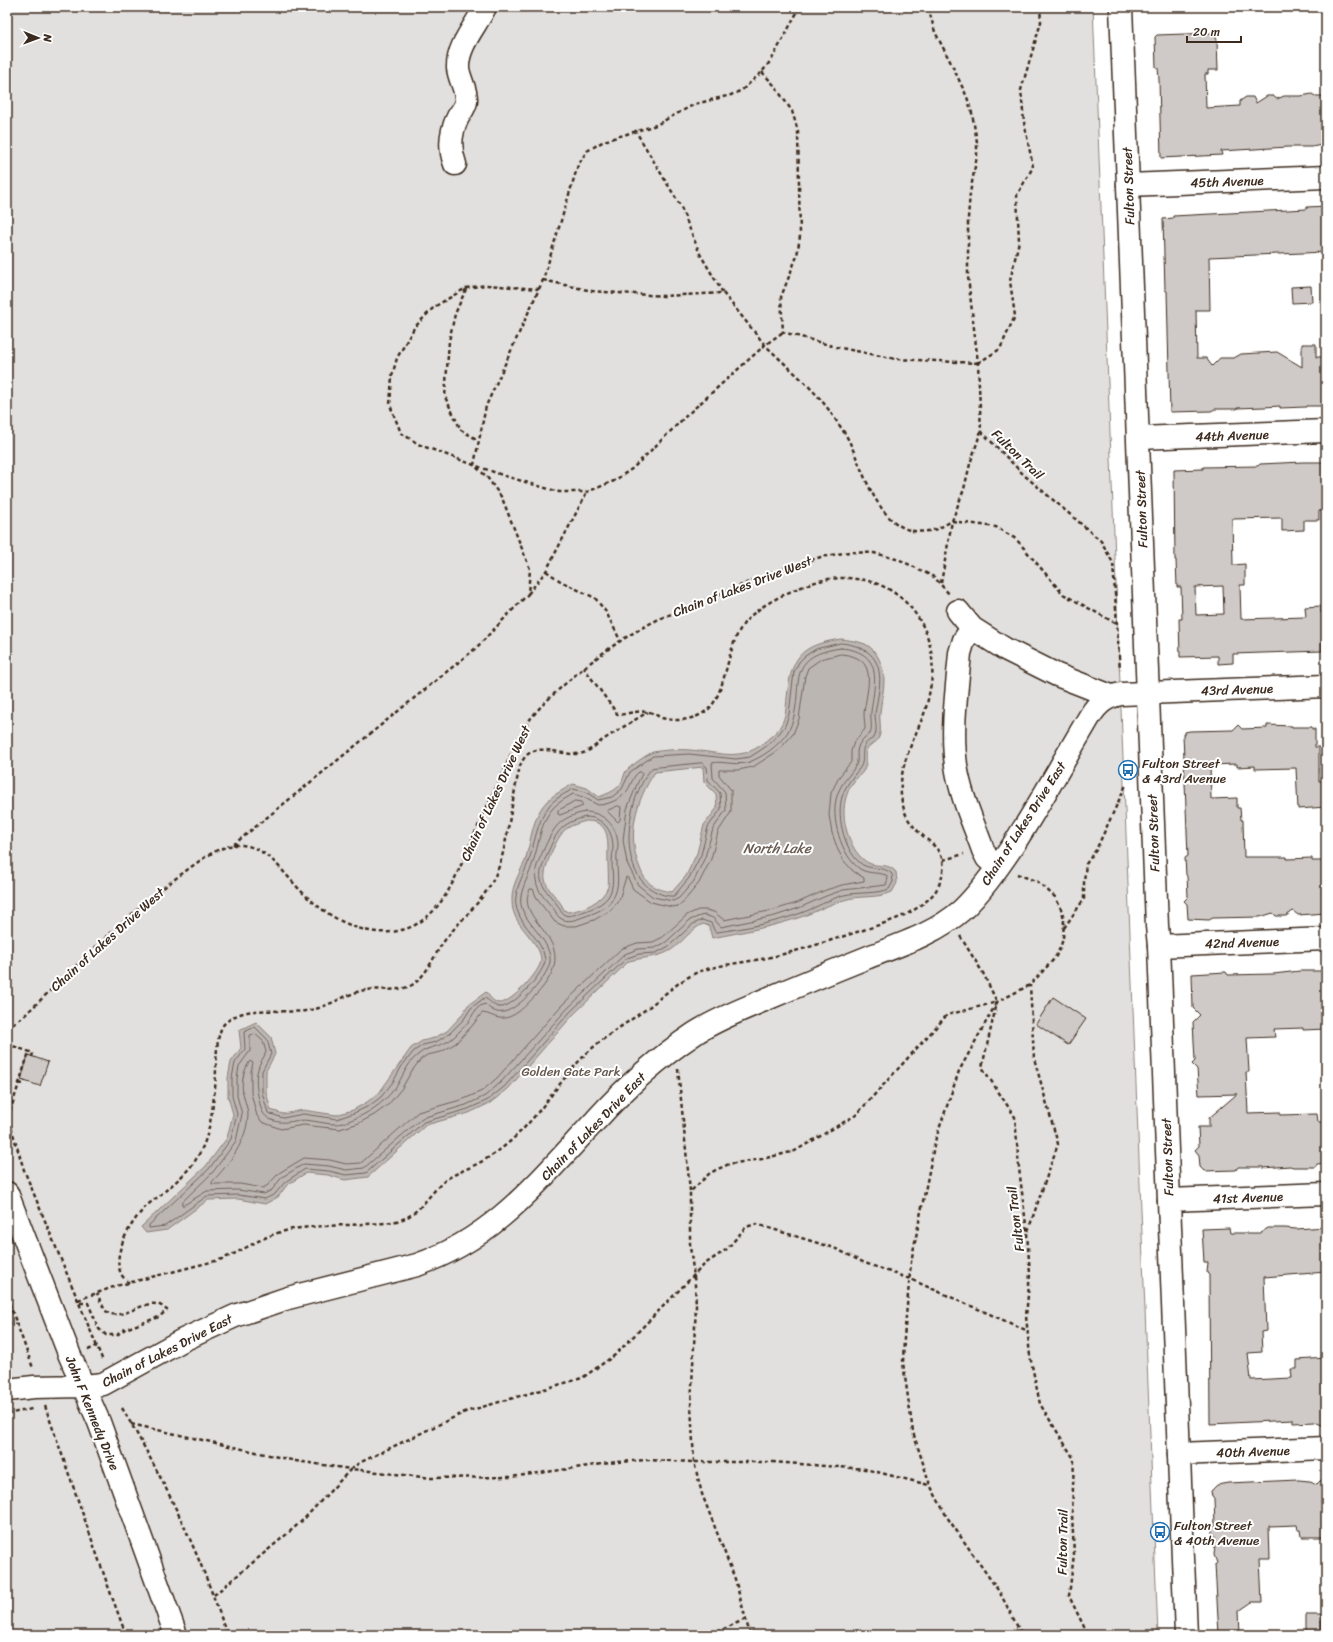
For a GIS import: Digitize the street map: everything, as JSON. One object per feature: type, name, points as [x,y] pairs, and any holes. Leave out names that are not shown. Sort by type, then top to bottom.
[{"type":"street","points":[[455,164],[450,145],[452,134],[466,100],[458,68],[460,56],[464,44],[485,7]]},
{"type":"street","name":"Fulton Street","points":[[1121,7],[1186,1635]]},
{"type":"street","name":"45th Avenue","points":[[1128,185],[1326,177]]},
{"type":"street","name":"44th Avenue","points":[[1138,438],[1326,431]]},
{"type":"street","points":[[958,611],[972,628],[990,641],[1023,659],[1078,684],[1111,696],[1148,693]]},
{"type":"street","points":[[972,628],[964,640],[960,654],[954,737],[956,765],[962,792],[983,850],[987,858],[997,868]]},
{"type":"street","name":"43rd Avenue","points":[[1148,693],[1326,686]]},
{"type":"street","name":"Chain of Lakes Drive East","points":[[7,1390],[34,1387],[94,1386],[111,1381],[183,1340],[240,1314],[288,1298],[417,1265],[436,1259],[455,1250],[487,1229],[516,1205],[618,1098],[647,1070],[676,1046],[696,1033],[738,1011],[828,973],[923,936],[950,920],[972,900],[997,868],[1043,797],[1094,710],[1101,702],[1111,696]]},
{"type":"street","name":"42nd Avenue","points":[[1159,946],[1326,939]]},
{"type":"street","name":"John F Kennedy Drive","points":[[7,1193],[70,1356],[99,1422],[176,1635]]},
{"type":"street","name":"41st Avenue","points":[[1169,1200],[1326,1194]]},
{"type":"street","name":"40th Avenue","points":[[1179,1454],[1326,1448]]},
{"type":"path","points":[[474,465],[486,406],[543,280],[578,165],[588,151],[604,142],[635,130],[656,125],[694,104],[731,95],[746,86],[762,72],[779,46],[800,7]]},
{"type":"path","name":"Fulton Trail","points":[[928,7],[935,32],[967,97],[975,128],[977,156],[970,193],[968,218],[968,277],[978,362],[981,431],[1024,475],[1101,541],[1113,563],[1120,670]]},
{"type":"path","points":[[783,332],[836,347],[896,359],[978,362],[1000,349],[1015,316],[1010,281],[1019,241],[1018,195],[1034,167],[1024,122],[1021,90],[1041,22],[1040,7]]},
{"type":"path","points":[[762,72],[774,84],[792,111],[798,131],[800,236],[796,260],[781,297],[783,332]]},
{"type":"path","points":[[635,130],[680,205],[700,254],[722,293],[765,345],[808,386],[830,411],[848,440],[872,495],[888,516],[897,524],[916,531],[933,530],[952,521],[996,527],[1016,539],[1063,594],[1117,624]]},
{"type":"path","points":[[543,280],[592,291],[663,296],[722,293]]},
{"type":"path","points":[[539,289],[486,285],[466,288],[434,307],[414,328],[397,358],[392,376],[390,405],[401,433],[420,445],[505,476],[559,492],[588,492],[614,481],[633,468],[687,416],[765,345],[783,332]]},
{"type":"path","points":[[466,288],[455,314],[449,341],[445,397],[461,430],[478,440]]},
{"type":"path","points":[[941,583],[952,521],[964,489],[970,464],[981,431]]},
{"type":"path","points":[[474,465],[487,477],[502,498],[530,568],[528,594]]},
{"type":"path","points":[[234,845],[476,648],[528,594],[546,571],[588,492]]},
{"type":"path","name":"Chain of Lakes Drive West","points":[[7,1028],[24,1016],[140,906],[198,862],[222,848],[234,845],[244,845],[264,853],[282,869],[304,894],[329,914],[342,922],[370,931],[385,933],[398,931],[413,926],[436,908],[453,882],[523,729],[543,705],[584,668],[620,640],[659,619],[743,584],[805,561],[834,554],[862,552],[888,556],[924,571],[941,583],[958,611]]},
{"type":"path","points":[[546,571],[562,582],[595,598],[606,612],[620,640]]},
{"type":"path","points":[[79,1301],[96,1293],[129,1283],[225,1258],[281,1232],[320,1227],[384,1223],[403,1219],[411,1215],[433,1191],[450,1177],[488,1158],[504,1148],[528,1124],[582,1058],[608,1036],[686,978],[709,968],[764,959],[807,948],[889,921],[912,910],[935,892],[944,868],[943,860],[937,848],[917,831],[907,818],[902,804],[901,789],[905,764],[928,702],[932,655],[929,642],[919,619],[903,599],[894,592],[865,580],[842,578],[819,581],[780,598],[749,618],[740,629],[718,693],[711,707],[706,712],[692,718],[673,720],[664,719],[648,712],[618,714],[584,668]]},
{"type":"path","points":[[129,1283],[120,1273],[117,1262],[124,1239],[142,1210],[170,1187],[188,1169],[202,1149],[214,1099],[219,1034],[225,1023],[237,1016],[252,1011],[307,1011],[326,1006],[356,992],[372,989],[406,988],[418,981],[444,942],[481,898],[493,880],[503,852],[520,766],[526,755],[531,752],[546,749],[568,754],[584,752],[648,712]]},
{"type":"path","points":[[1064,928],[1084,899],[1086,864],[1096,850],[1126,785]]},
{"type":"path","points":[[690,1192],[710,1173],[718,1168],[729,1164],[762,1159],[795,1151],[856,1115],[947,1015],[997,1002],[1030,986],[1055,958],[1060,948],[1064,928],[1062,911],[1050,892],[1038,882],[1030,878],[997,868]]},
{"type":"path","points":[[950,920],[983,973],[997,1002]]},
{"type":"path","points":[[1027,1233],[1058,1144],[1034,1058],[1030,986]]},
{"type":"path","points":[[997,1002],[959,1071],[935,1141],[911,1262],[903,1363],[913,1432],[930,1485],[947,1517],[1000,1593],[1022,1635]]},
{"type":"path","name":"Fulton Trail","points":[[997,1002],[982,1067],[1015,1117],[1030,1274],[1026,1316],[1030,1356],[1040,1404],[1074,1459],[1072,1514],[1074,1554],[1069,1596],[1088,1635]]},
{"type":"path","points":[[7,1044],[33,1053],[32,1057]]},
{"type":"path","points":[[676,1046],[690,1192],[690,1246],[694,1275],[697,1319],[692,1405],[694,1462],[702,1494],[735,1579],[750,1635]]},
{"type":"path","points":[[8,1118],[29,1052]]},
{"type":"path","points":[[19,1083],[24,1084],[25,1081]]},
{"type":"path","points":[[7,1114],[24,1170],[103,1362]]},
{"type":"path","points":[[7,1132],[11,1130]]},
{"type":"path","points":[[214,1595],[292,1530],[351,1469],[359,1463],[465,1412],[582,1378],[624,1347],[705,1264],[727,1249],[746,1227],[756,1224],[824,1244],[865,1262],[910,1279],[1028,1331]]},
{"type":"path","points":[[79,1301],[88,1303],[99,1329],[106,1335],[117,1335],[124,1329],[159,1317],[167,1310],[156,1304],[145,1305],[128,1312],[115,1315],[106,1311],[96,1293]]},
{"type":"path","points":[[7,1297],[18,1324],[34,1373]]},
{"type":"path","points":[[7,1323],[18,1324]]},
{"type":"path","points":[[7,1414],[44,1405],[126,1635]]},
{"type":"path","points":[[122,1408],[166,1488],[214,1595],[227,1635]]},
{"type":"path","points":[[131,1424],[296,1461],[431,1478],[511,1477],[631,1461],[663,1460],[694,1462],[773,1462],[865,1469],[930,1485]]},
{"type":"path","points":[[710,1635],[746,1619]]},
{"type":"green space","name":"Golden Gate Park","points":[[7,7],[1093,7],[1158,1635],[7,1635]]},
{"type":"water","name":"North Lake","points":[[841,639],[856,641],[869,646],[879,659],[883,670],[884,684],[880,713],[880,734],[877,741],[867,749],[866,762],[863,772],[855,780],[848,791],[844,805],[844,820],[852,845],[856,852],[864,860],[871,864],[890,867],[896,872],[897,883],[892,892],[880,896],[850,899],[790,921],[712,938],[709,926],[703,924],[694,929],[675,947],[666,953],[629,961],[573,1015],[508,1089],[490,1103],[469,1113],[426,1125],[368,1177],[345,1180],[328,1175],[306,1173],[287,1185],[278,1197],[265,1204],[238,1199],[208,1200],[167,1230],[146,1233],[141,1227],[206,1166],[227,1138],[233,1114],[228,1097],[228,1078],[231,1062],[241,1048],[239,1030],[256,1022],[271,1037],[275,1054],[266,1071],[266,1092],[271,1110],[283,1114],[303,1110],[336,1115],[353,1110],[367,1102],[379,1093],[411,1048],[422,1041],[434,1038],[447,1031],[461,1016],[468,1005],[486,992],[496,1002],[505,1002],[525,986],[540,965],[540,954],[534,942],[516,919],[513,910],[512,893],[525,861],[538,814],[547,801],[573,784],[587,788],[599,797],[609,793],[620,785],[628,769],[643,757],[653,752],[685,750],[722,754],[741,754],[759,746],[779,729],[783,722],[786,712],[791,673],[795,663],[807,650],[815,645]],"holes":[[[703,767],[704,782],[716,794],[717,808],[704,825],[697,853],[686,876],[672,892],[660,889],[646,880],[636,856],[634,831],[638,806],[648,783],[655,772]],[[586,821],[595,822],[605,829],[608,842],[608,887],[597,901],[586,907],[568,912],[564,910],[560,902],[548,888],[545,879],[546,868],[548,860],[562,833],[571,826]]]},
{"type":"building","points":[[1214,33],[1217,40],[1218,70],[1208,70],[1208,74],[1205,74],[1206,108],[1240,106],[1240,101],[1246,97],[1253,97],[1256,103],[1267,96],[1273,96],[1277,99],[1284,96],[1301,96],[1312,94],[1315,96],[1326,96],[1326,144],[1312,147],[1221,151],[1222,155],[1161,158],[1159,80],[1158,68],[1156,67],[1155,37],[1157,35]]},
{"type":"building","points":[[1326,206],[1326,252],[1209,257],[1210,310],[1196,310],[1197,358],[1206,358],[1212,366],[1220,358],[1234,358],[1241,354],[1277,352],[1302,367],[1302,344],[1316,344],[1316,357],[1326,357],[1326,406],[1280,408],[1280,406],[1215,409],[1211,411],[1170,412],[1167,291],[1165,290],[1163,219],[1173,218],[1173,216],[1307,209],[1307,207]]},
{"type":"building","points":[[1311,286],[1312,302],[1292,303],[1291,287]]},
{"type":"building","points":[[1326,462],[1326,511],[1319,511],[1319,520],[1304,520],[1304,530],[1282,531],[1282,518],[1232,519],[1233,565],[1245,564],[1245,585],[1240,585],[1241,619],[1306,617],[1305,607],[1321,606],[1321,613],[1326,613],[1326,640],[1322,640],[1322,651],[1233,654],[1233,663],[1218,664],[1218,656],[1180,657],[1179,619],[1182,619],[1181,587],[1177,587],[1175,560],[1174,470],[1203,469],[1203,467],[1258,466],[1260,464]],"holes":[[[1223,586],[1224,614],[1196,615],[1195,587]]]},
{"type":"building","points":[[1238,725],[1242,729],[1267,728],[1267,725],[1312,727],[1312,729],[1315,729],[1315,747],[1319,747],[1319,781],[1326,781],[1326,807],[1298,809],[1296,768],[1255,769],[1255,766],[1237,767],[1237,764],[1210,765],[1211,799],[1237,798],[1237,808],[1240,808],[1241,820],[1243,820],[1244,857],[1287,857],[1287,859],[1312,858],[1312,861],[1326,861],[1326,913],[1298,915],[1293,911],[1286,916],[1276,916],[1273,913],[1260,917],[1213,918],[1209,920],[1188,919],[1187,904],[1184,901],[1188,897],[1185,858],[1188,856],[1183,734],[1190,731],[1233,730]]},
{"type":"building","points":[[1300,971],[1326,971],[1326,1029],[1274,1029],[1275,1037],[1247,1038],[1249,1072],[1246,1072],[1248,1113],[1280,1112],[1280,1115],[1317,1114],[1318,1122],[1326,1122],[1326,1163],[1317,1164],[1315,1167],[1238,1167],[1236,1170],[1204,1171],[1200,1167],[1199,1155],[1195,1150],[1199,1146],[1198,1127],[1209,1127],[1209,1118],[1237,1094],[1199,1095],[1197,1069],[1192,1064],[1195,1061],[1193,1022],[1200,1015],[1193,1008],[1192,974],[1226,972],[1228,975],[1273,974]]},
{"type":"building","points":[[1053,997],[1086,1019],[1068,1045],[1036,1024]]},
{"type":"building","points":[[28,1055],[48,1062],[40,1086],[21,1080]]},
{"type":"building","points":[[1326,1227],[1326,1272],[1264,1277],[1266,1331],[1261,1332],[1262,1352],[1248,1353],[1251,1380],[1292,1378],[1291,1369],[1297,1369],[1297,1360],[1326,1358],[1326,1427],[1315,1422],[1293,1423],[1293,1420],[1210,1424],[1209,1275],[1207,1273],[1208,1262],[1204,1262],[1202,1229],[1229,1228],[1230,1233],[1260,1233],[1268,1228],[1296,1229]]},
{"type":"building","points":[[1326,1475],[1326,1537],[1302,1537],[1301,1530],[1298,1530],[1297,1525],[1269,1526],[1270,1559],[1260,1559],[1262,1602],[1252,1602],[1239,1611],[1240,1635],[1219,1635],[1215,1565],[1217,1563],[1214,1555],[1216,1536],[1213,1534],[1213,1527],[1215,1526],[1214,1499],[1211,1491],[1217,1485],[1228,1483],[1299,1480],[1317,1484]]},
{"type":"building","points":[[1306,1615],[1321,1615],[1322,1635],[1306,1635]]},
{"type":"place","name":"Fulton Street & 43rd Avenue","points":[[1128,770]]},
{"type":"place","name":"Fulton Street & 40th Avenue","points":[[1160,1532]]}]
